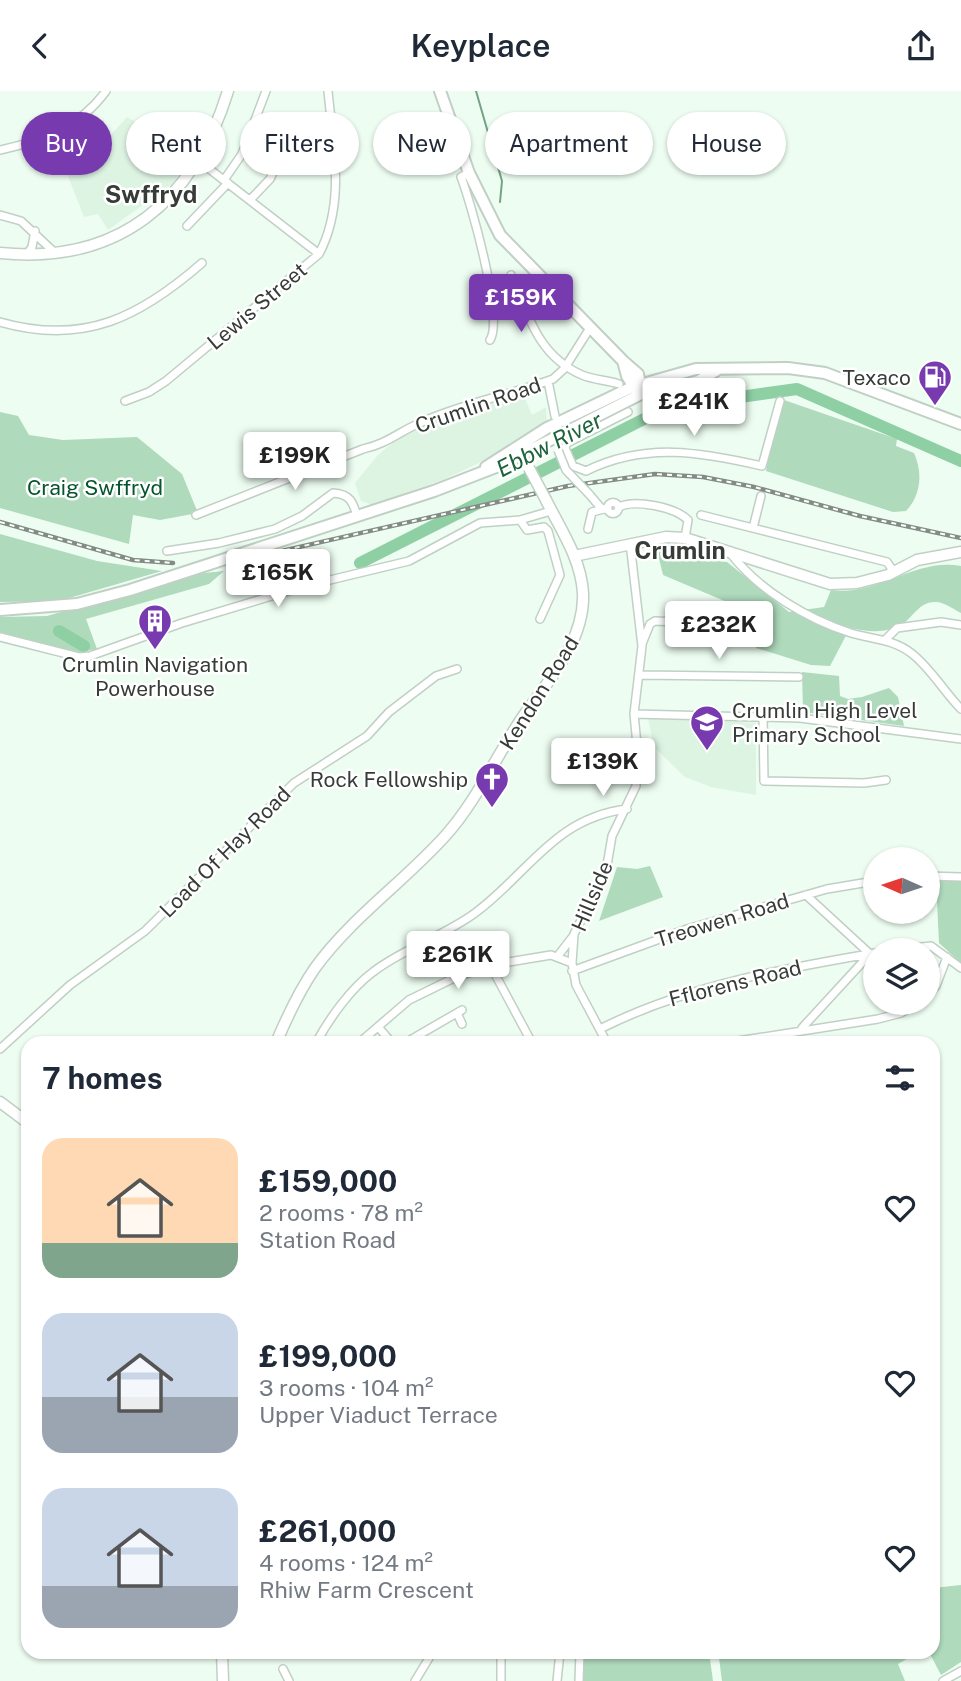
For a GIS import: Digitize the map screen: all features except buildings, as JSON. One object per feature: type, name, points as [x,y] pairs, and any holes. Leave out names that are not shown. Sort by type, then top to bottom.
[{"type":"main road","points":[[221,112],[228,91]]},
{"type":"main road","points":[[440,91],[447,112]]},
{"type":"main road","points":[[0,253],[26,255],[89,245],[143,221],[164,204],[188,175]]},
{"type":"main road","points":[[470,175],[492,221],[509,247],[622,361],[633,368],[665,376]]},
{"type":"main road","points":[[622,361],[638,388]]},
{"type":"main road","points":[[633,368],[638,388]]},
{"type":"main road","points":[[0,610],[54,607],[117,593],[474,477],[519,450],[638,388],[665,376],[696,369],[716,371],[788,368],[825,373],[961,424]]},
{"type":"main road","points":[[638,388],[698,381],[716,371]]},
{"type":"main road","name":"Kendon Road","points":[[279,1036],[290,1010],[316,967],[448,834],[577,636],[583,594],[574,556],[519,450]]},
{"type":"main road","points":[[574,556],[629,543],[666,537],[685,538],[831,584],[857,583],[894,572],[916,560],[961,552]]},
{"type":"main road","points":[[0,1102],[21,1117]]},
{"type":"main road","points":[[222,1659],[223,1681]]},
{"type":"street","points":[[0,150],[62,130],[90,110],[106,91]]},
{"type":"street","points":[[187,226],[226,181],[242,154],[266,91]]},
{"type":"street","name":"Lewis Street","points":[[125,401],[149,392],[166,381],[319,254],[325,242],[337,185],[328,91]]},
{"type":"street","points":[[218,175],[319,254]]},
{"type":"street","points":[[250,200],[272,175]]},
{"type":"street","points":[[465,175],[461,177],[470,200],[493,298],[495,329],[490,340]]},
{"type":"street","points":[[0,215],[21,221],[35,231],[54,252]]},
{"type":"street","points":[[26,255],[32,247],[35,231]]},
{"type":"street","points":[[0,322],[39,329],[93,329],[146,306],[202,263]]},
{"type":"street","points":[[511,275],[540,343],[566,366],[587,377],[618,384]]},
{"type":"street","name":"Crumlin Road","points":[[196,515],[363,449],[386,444],[394,435],[422,422],[556,378],[590,328]]},
{"type":"street","points":[[548,381],[555,416]]},
{"type":"street","points":[[554,441],[572,464],[586,471],[614,460],[681,450],[762,466],[780,401]]},
{"type":"street","points":[[628,412],[572,439],[562,450],[566,470],[604,508],[615,513],[619,507],[632,503],[681,514],[688,520],[685,538]]},
{"type":"street","points":[[167,551],[219,543],[275,529],[302,516],[333,493],[346,495],[352,501],[357,516]]},
{"type":"street","points":[[753,528],[761,496]]},
{"type":"street","points":[[588,529],[592,512],[604,508]]},
{"type":"street","points":[[0,637],[79,657],[90,656],[182,623],[305,586],[409,561],[480,523],[520,520],[551,511]]},
{"type":"street","points":[[701,515],[887,562],[894,572]]},
{"type":"street","points":[[520,520],[527,530],[544,527],[548,531],[561,575],[540,619]]},
{"type":"street","name":"Hillside","points":[[572,967],[574,934],[606,871],[612,836],[636,786],[637,745],[634,714],[642,646],[629,543]]},
{"type":"street","points":[[731,554],[740,566],[797,610],[853,633],[886,640],[912,653],[961,709]]},
{"type":"street","points":[[642,646],[650,624],[656,621],[743,625]]},
{"type":"street","points":[[886,640],[897,628],[941,622],[961,625]]},
{"type":"street","name":"Load Of Hay Road","points":[[0,1049],[70,985],[145,931],[294,783],[367,736],[389,712],[436,676],[457,669]]},
{"type":"street","points":[[640,675],[799,677]]},
{"type":"street","points":[[634,714],[763,715],[844,722],[961,739]]},
{"type":"street","points":[[763,715],[764,781],[864,783],[886,780]]},
{"type":"street","points":[[321,1036],[372,972],[483,906],[566,830],[605,811],[627,809]]},
{"type":"street","points":[[940,876],[961,877]]},
{"type":"street","name":"Treowen Road","points":[[572,967],[687,929],[806,895],[863,883]]},
{"type":"street","points":[[806,895],[863,945]]},
{"type":"street","points":[[557,957],[574,934]]},
{"type":"street","points":[[940,950],[961,968]]},
{"type":"street","name":"Fflorens Road","points":[[600,1029],[629,1014],[681,996],[798,967],[863,955]]},
{"type":"street","points":[[368,1036],[409,1000],[456,977],[528,958],[557,957],[572,967],[604,1036]]},
{"type":"street","points":[[940,975],[947,957]]},
{"type":"street","points":[[802,1029],[863,963]]},
{"type":"street","points":[[496,976],[528,1036]]},
{"type":"street","points":[[417,1036],[459,1012],[462,1024]]},
{"type":"street","points":[[763,1036],[893,1015]]},
{"type":"street","points":[[379,1028],[386,1036]]},
{"type":"street","points":[[415,1681],[428,1659]]},
{"type":"street","points":[[501,1659],[501,1681]]},
{"type":"street","points":[[557,1681],[559,1659]]},
{"type":"street","points":[[579,1681],[580,1659]]},
{"type":"street","points":[[283,1669],[289,1681]]},
{"type":"street","points":[[943,1681],[961,1671]]},
{"type":"shaded area","points":[[126,118],[126,175],[178,175],[172,184],[108,230],[98,214],[84,217],[68,175],[112,175],[112,134]]},
{"type":"shaded area","points":[[523,394],[532,415],[546,407],[547,423],[483,461],[445,479],[372,505],[361,501],[355,483],[378,455],[396,440],[443,417]]},
{"type":"shaded area","name":"Crumlin High Level Primary School","points":[[648,718],[756,723],[756,795],[711,787],[685,777],[654,747]]},
{"type":"green space","points":[[784,400],[897,439],[896,446],[914,453],[919,468],[919,483],[915,498],[906,511],[893,512],[766,471],[777,408]]},
{"type":"green space","name":"Craig Swffryd","points":[[0,412],[18,416],[29,435],[63,440],[137,437],[182,474],[198,513],[160,520],[133,515],[129,544],[0,508]]},
{"type":"green space","points":[[0,534],[97,561],[162,571],[59,601],[0,602]]},
{"type":"green space","points":[[656,546],[727,562],[789,612],[824,607],[831,590],[864,588],[928,567],[961,566],[961,613],[942,603],[931,602],[922,606],[904,623],[891,629],[871,631],[850,628],[830,666],[811,665],[756,648],[753,613],[663,575]]},
{"type":"green space","points":[[224,571],[209,584],[86,619],[97,649],[77,653],[0,634],[0,617],[47,616],[195,574]]},
{"type":"green space","points":[[802,672],[839,676],[840,696],[848,699],[889,688],[898,697],[904,726],[803,712]]},
{"type":"green space","points":[[650,866],[663,897],[599,921],[617,867],[637,869]]},
{"type":"green space","points":[[940,881],[961,881],[961,963],[940,944]]},
{"type":"green space","points":[[961,1585],[961,1662],[941,1675],[933,1659],[940,1659],[940,1587]]},
{"type":"green space","points":[[583,1659],[710,1659],[713,1681],[582,1681]]},
{"type":"green space","points":[[719,1659],[907,1659],[898,1664],[905,1681],[722,1681]]},
{"type":"waterway","points":[[476,91],[502,181],[500,202]]},
{"type":"waterway","name":"Ebbw River","points":[[360,563],[646,418],[733,398],[797,389],[961,461]]},
{"type":"waterway","name":"Ebbw River","points":[[59,631],[84,646]]},
{"type":"railway","points":[[246,559],[568,486],[655,474],[703,477],[754,487],[860,516],[961,538]]},
{"type":"railway","points":[[0,522],[133,560],[173,563]]},
{"type":"place","name":"Texaco","points":[[935,407]]},
{"type":"place","name":"Crumlin Navigation Powerhouse","points":[[155,651]]},
{"type":"place","name":"Crumlin High Level Primary School","points":[[707,752]]},
{"type":"place","name":"Rock Fellowship","points":[[492,809]]},
{"type":"district","name":"Swffryd","points":[[151,194]]},
{"type":"district","name":"Crumlin","points":[[680,550]]}]
